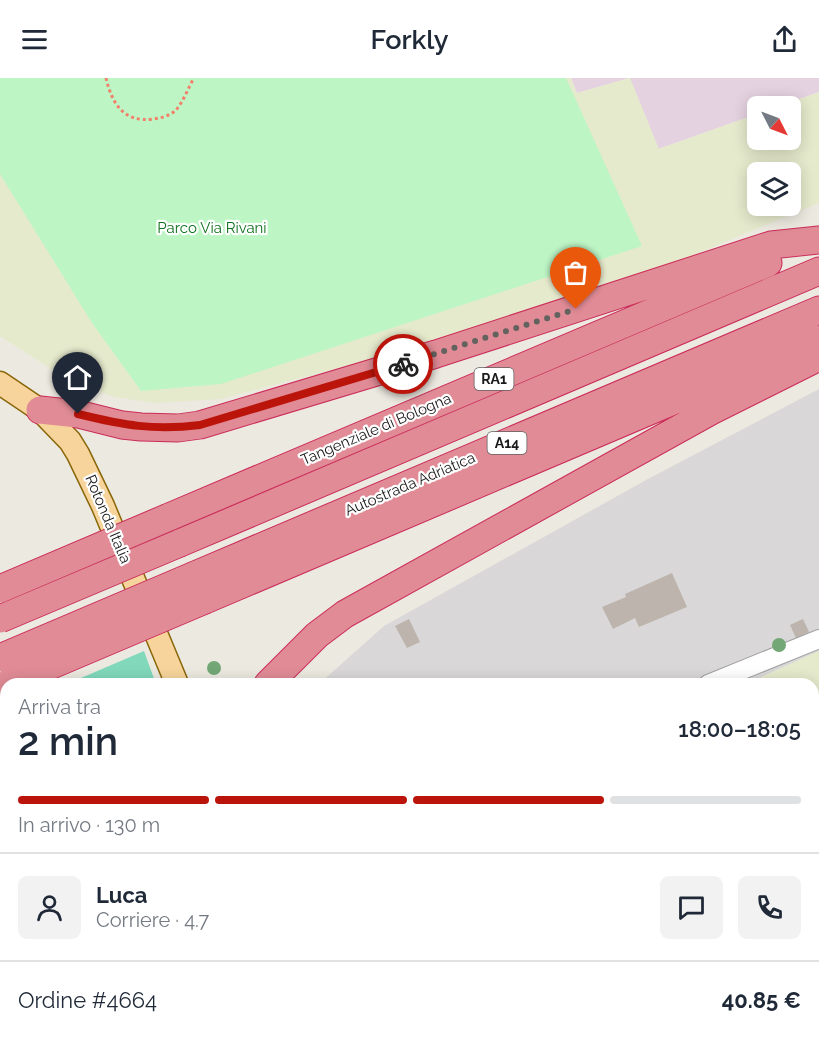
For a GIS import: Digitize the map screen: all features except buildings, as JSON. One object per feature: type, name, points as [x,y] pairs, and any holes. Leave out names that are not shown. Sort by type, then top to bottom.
[{"type":"highway","points":[[40,410],[78,414],[141,428],[178,428],[200,425],[436,354],[771,245],[819,241]]},
{"type":"highway","name":"Tangenziale di Bologna","points":[[0,589],[819,241]]},
{"type":"highway","name":"A14","points":[[0,619],[819,271]]},
{"type":"highway","name":"Autostrada Adriatica","points":[[0,658],[819,310]]},
{"type":"highway","points":[[20,678],[819,339]]},
{"type":"highway","points":[[274,678],[317,635],[345,614],[711,411],[819,357]]},
{"type":"main road","name":"Rotonda Italia","points":[[0,383],[40,410],[70,441],[87,471],[174,678]]},
{"type":"street","points":[[723,678],[819,639]]},
{"type":"path","points":[[106,78],[116,104],[132,119],[144,120],[173,112],[194,78]]},
{"type":"shaded area","points":[[571,78],[629,78],[577,93]]},
{"type":"shaded area","points":[[629,78],[819,78],[819,92],[801,98],[801,96],[747,96],[747,118],[658,149]]},
{"type":"shaded area","points":[[819,389],[819,651],[759,678],[326,678],[384,626],[648,479]]},
{"type":"green space","name":"Parco Via Rivani","points":[[0,78],[571,78],[577,93],[630,78],[659,149],[747,118],[747,150],[801,150],[801,98],[819,92],[819,203],[801,210],[801,162],[747,162],[747,216],[788,216],[657,270],[380,357],[221,399],[155,403],[114,397],[62,376],[0,336]]},
{"type":"green space","name":"Parco Via Rivani","points":[[0,78],[566,78],[642,246],[221,384],[141,391],[92,323],[0,174]]},
{"type":"green space","points":[[144,651],[154,678],[81,678]]},
{"type":"green space","points":[[819,651],[819,678],[759,678]]},
{"type":"way so far","points":[[403,364],[576,309]]},
{"type":"route","points":[[78,414],[141,428],[159,429],[200,425],[264,408],[403,364]]}]
